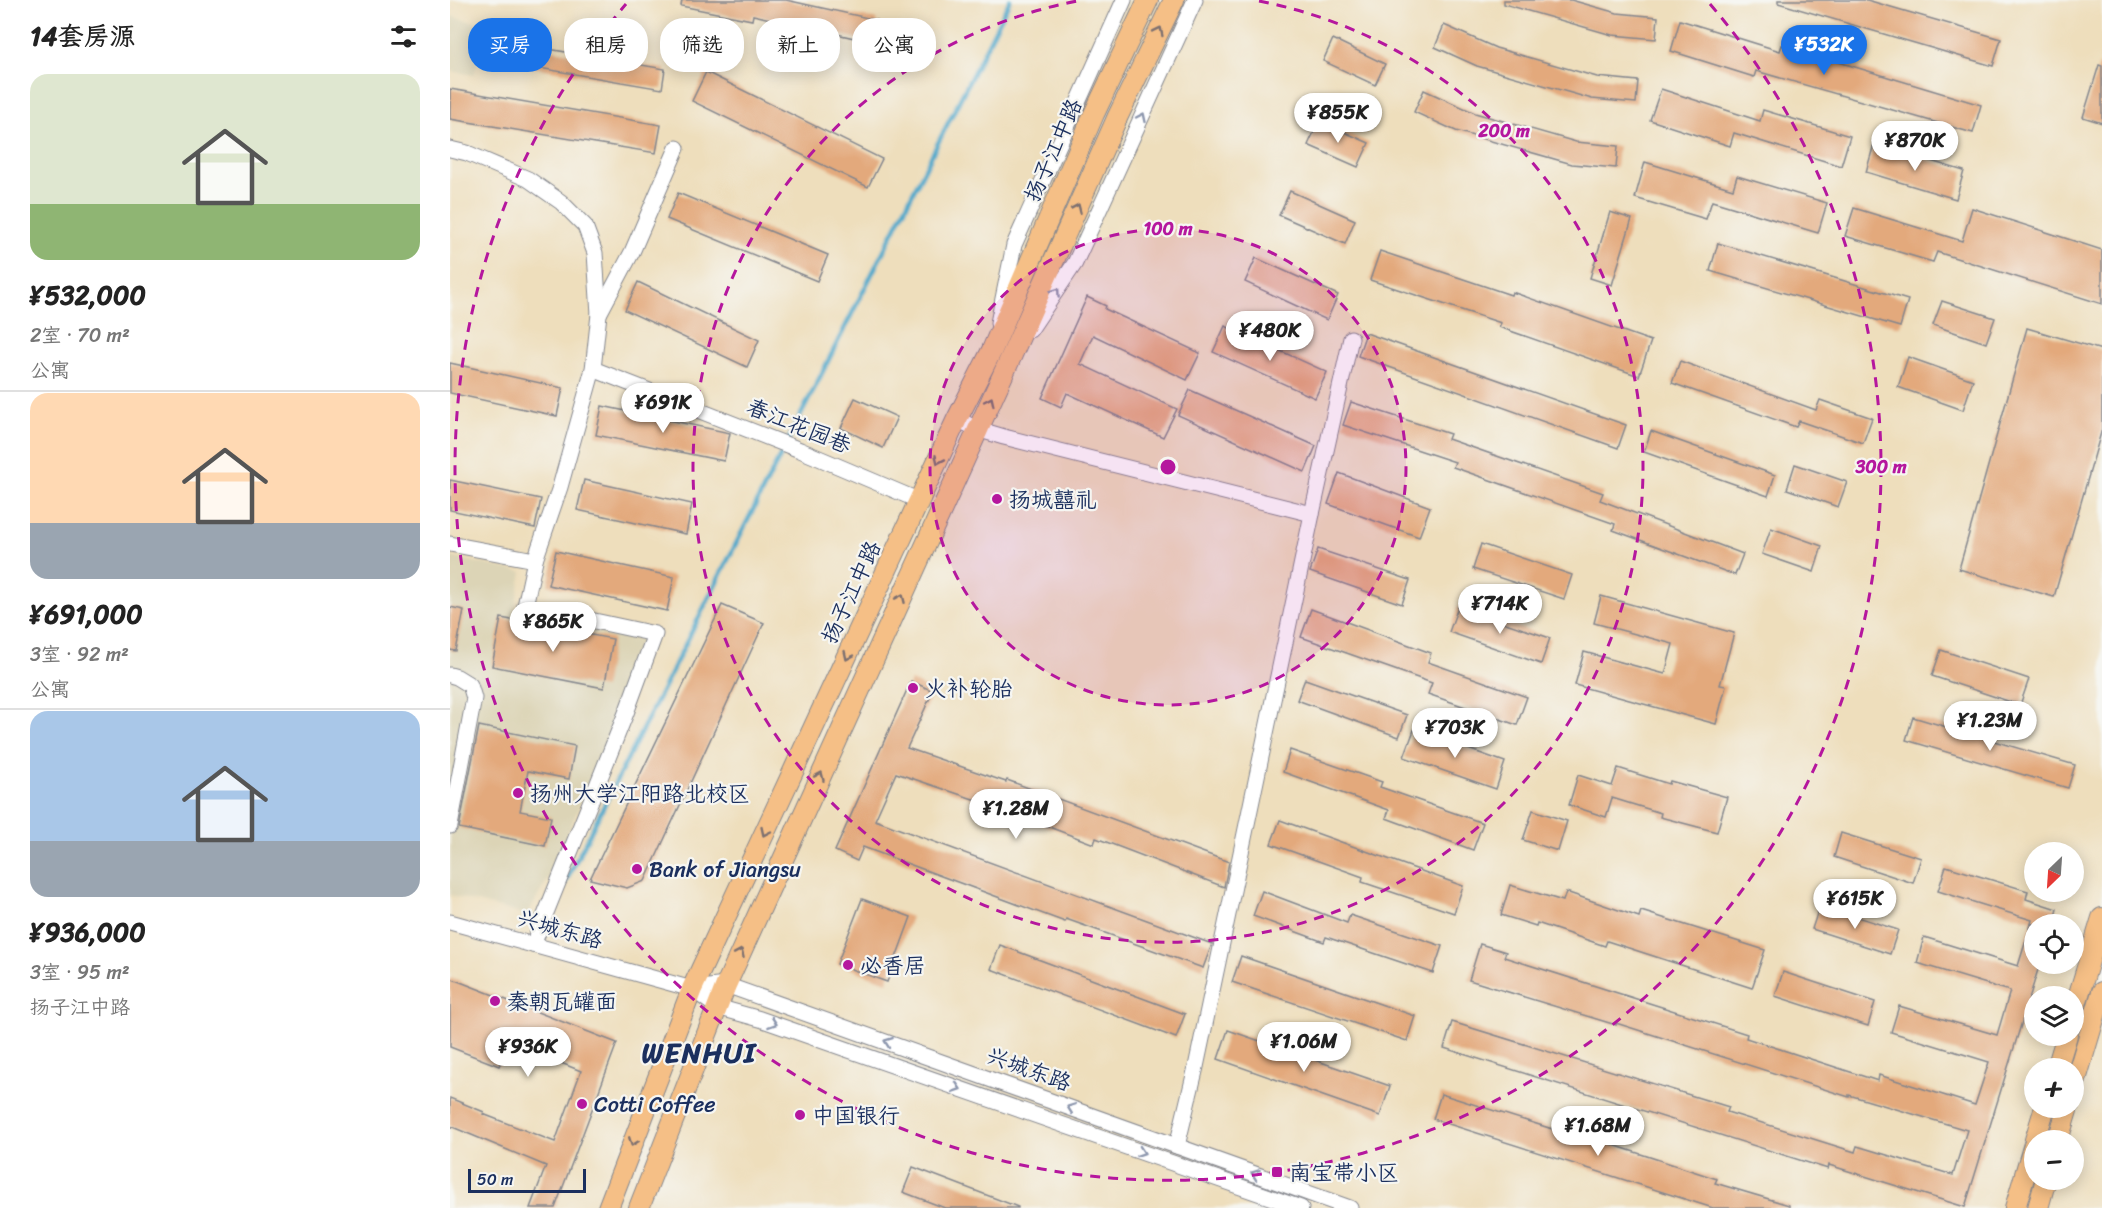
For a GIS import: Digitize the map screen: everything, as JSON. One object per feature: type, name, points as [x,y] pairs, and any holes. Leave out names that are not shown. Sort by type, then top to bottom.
[{"type":"main road","name":"扬子江中路","points":[[608,1208],[692,989],[957,419],[992,350],[1094,114],[1148,0]]},
{"type":"main road","name":"扬子江中路","points":[[639,1208],[726,985],[1118,116],[1174,0]]},
{"type":"main road","points":[[2081,986],[2102,918]]},
{"type":"main road","points":[[2082,1058],[2102,992]]},
{"type":"main road","points":[[2015,1208],[2024,1178]]},
{"type":"main road","points":[[2038,1208],[2043,1190]]},
{"type":"street","points":[[992,350],[1014,245],[1124,0]]},
{"type":"street","points":[[1011,357],[1075,263],[1196,0]]},
{"type":"street","points":[[599,314],[632,252],[676,148]]},
{"type":"street","points":[[450,149],[467,153],[528,179],[561,202],[585,226],[595,254],[599,314],[593,369],[560,487],[535,560],[525,606],[654,634],[626,713],[533,945]]},
{"type":"street","points":[[1177,1146],[1196,1067],[1351,338]]},
{"type":"street","name":"春江花园巷","points":[[593,369],[800,450],[920,501]]},
{"type":"street","points":[[957,419],[977,429],[1004,437],[1312,514]]},
{"type":"street","points":[[450,544],[535,560]]},
{"type":"street","points":[[450,675],[470,685],[474,698],[450,826]]},
{"type":"street","name":"兴城东路","points":[[450,922],[692,989],[717,1007],[760,1018],[1301,1208]]},
{"type":"street","name":"兴城东路","points":[[692,989],[726,985],[1350,1208]]},
{"type":"shaded area","points":[[450,16],[468,21],[468,72],[475,72],[474,75],[450,71]]},
{"type":"shaded area","name":"扬州大学江阳路北校区","points":[[450,557],[522,572],[514,612],[645,640],[619,711],[551,874],[527,915],[450,895]]},
{"type":"building","points":[[682,0],[786,0],[868,18],[852,18],[852,37],[840,35],[840,18],[766,18],[753,15],[752,20],[681,6]]},
{"type":"building","points":[[1504,0],[1571,0],[1617,13],[1658,17],[1656,39],[1612,35],[1504,4]]},
{"type":"building","points":[[1778,0],[1867,0],[2001,39],[1993,66],[1778,3]]},
{"type":"building","points":[[1680,20],[1780,51],[1782,45],[1981,105],[1973,133],[1756,71],[1754,77],[1671,51]]},
{"type":"building","points":[[1444,25],[1496,48],[1597,77],[1638,81],[1636,103],[1592,99],[1477,66],[1435,47]]},
{"type":"building","points":[[1333,39],[1385,64],[1375,85],[1323,61]]},
{"type":"building","points":[[552,50],[564,52],[564,72],[648,72],[648,66],[660,68],[660,72],[665,72],[662,89],[552,70]]},
{"type":"building","points":[[2099,65],[2102,66],[2102,123],[2083,117]]},
{"type":"building","points":[[706,72],[882,159],[868,187],[692,101]]},
{"type":"building","points":[[450,89],[661,125],[656,153],[450,119]]},
{"type":"building","points":[[1661,89],[1760,121],[1763,110],[1850,136],[1841,166],[1734,133],[1730,146],[1650,120]]},
{"type":"building","points":[[1424,90],[1475,113],[1576,142],[1618,146],[1616,168],[1572,164],[1456,131],[1414,112]]},
{"type":"building","points":[[1319,121],[1369,143],[1358,167],[1308,145]]},
{"type":"building","points":[[1874,144],[1964,171],[1956,199],[1866,172]]},
{"type":"building","points":[[1645,162],[1733,189],[1737,176],[1827,203],[1818,233],[1712,201],[1706,219],[1635,198]]},
{"type":"building","points":[[1290,191],[1355,220],[1345,244],[1279,215]]},
{"type":"building","points":[[678,193],[828,255],[817,281],[667,219]]},
{"type":"building","points":[[1854,208],[1962,241],[1972,208],[2102,250],[2102,304],[1937,252],[1933,262],[1845,236]]},
{"type":"building","points":[[1610,212],[1632,219],[1612,285],[1590,278]]},
{"type":"building","points":[[1718,243],[1908,300],[1900,327],[1710,271]]},
{"type":"building","points":[[1380,251],[1511,295],[1512,292],[1651,341],[1639,376],[1499,327],[1501,323],[1370,280]]},
{"type":"building","points":[[1256,258],[1338,295],[1327,320],[1245,282]]},
{"type":"building","points":[[638,282],[759,340],[747,367],[625,310]]},
{"type":"building","points":[[1087,297],[1106,306],[1105,309],[1200,353],[1187,380],[1093,335],[1080,364],[1177,409],[1163,437],[1067,393],[1061,407],[1042,398]]},
{"type":"building","points":[[1942,301],[1995,318],[1986,343],[1933,325]]},
{"type":"building","points":[[1225,326],[1327,372],[1315,398],[1213,352]]},
{"type":"building","points":[[2027,328],[2102,350],[2102,429],[2054,597],[1959,569]]},
{"type":"building","points":[[1366,333],[1626,425],[1618,448],[1358,356]]},
{"type":"building","points":[[1908,357],[1973,380],[1963,410],[1898,387]]},
{"type":"building","points":[[1680,361],[1816,410],[1820,400],[1872,418],[1863,443],[1799,421],[1796,427],[1672,383]]},
{"type":"building","points":[[450,363],[563,388],[557,416],[450,393]]},
{"type":"building","points":[[1190,390],[1316,446],[1305,472],[1178,415]]},
{"type":"building","points":[[855,398],[897,417],[883,448],[841,428]]},
{"type":"building","points":[[1351,402],[1450,434],[1448,439],[1603,493],[1600,500],[1743,554],[1735,575],[1613,530],[1615,524],[1453,467],[1455,462],[1343,425]]},
{"type":"building","points":[[602,406],[730,433],[724,461],[596,435]]},
{"type":"building","points":[[1651,431],[1775,475],[1768,496],[1644,452]]},
{"type":"building","points":[[1795,464],[1847,482],[1838,507],[1787,489]]},
{"type":"building","points":[[1339,473],[1430,507],[1419,537],[1328,504]]},
{"type":"building","points":[[450,480],[541,499],[535,528],[450,510]]},
{"type":"building","points":[[584,480],[692,504],[686,534],[577,510]]},
{"type":"building","points":[[1771,528],[1822,546],[1814,572],[1762,554]]},
{"type":"building","points":[[1481,544],[1572,575],[1564,599],[1473,569]]},
{"type":"building","points":[[1318,549],[1410,580],[1402,604],[1310,572]]},
{"type":"building","points":[[556,551],[674,577],[667,611],[548,585]]},
{"type":"building","points":[[1601,596],[1734,633],[1720,685],[1726,686],[1716,724],[1575,685],[1584,652],[1665,674],[1673,644],[1594,623]]},
{"type":"building","points":[[722,605],[764,623],[645,881],[627,888],[590,879]]},
{"type":"building","points":[[450,607],[464,610],[456,651],[450,650]]},
{"type":"building","points":[[1458,607],[1550,638],[1541,664],[1449,632]]},
{"type":"building","points":[[1311,609],[1431,653],[1428,662],[1527,697],[1517,725],[1428,694],[1432,683],[1301,637]]},
{"type":"building","points":[[501,618],[613,639],[604,688],[492,666]]},
{"type":"building","points":[[1941,650],[2029,679],[2020,705],[1932,676]]},
{"type":"building","points":[[1305,679],[1407,715],[1399,737],[1297,700]]},
{"type":"building","points":[[911,681],[933,691],[907,748],[1006,782],[1007,780],[1229,862],[1224,887],[1096,838],[1094,844],[988,804],[896,773],[875,820],[1212,944],[1203,968],[1066,919],[1065,922],[863,847],[857,861],[835,851]]},
{"type":"building","points":[[1913,717],[2075,765],[2068,788],[1906,740]]},
{"type":"building","points":[[479,726],[575,746],[569,779],[528,771],[520,811],[551,817],[545,846],[459,828]]},
{"type":"building","points":[[1414,730],[1505,762],[1496,789],[1404,757]]},
{"type":"building","points":[[1290,750],[1382,782],[1380,787],[1483,823],[1473,850],[1386,818],[1389,810],[1283,772]]},
{"type":"building","points":[[1618,768],[1669,784],[1670,781],[1727,797],[1717,832],[1660,817],[1661,813],[1612,798],[1606,817],[1569,805],[1578,775],[1612,786]]},
{"type":"building","points":[[1533,810],[1567,821],[1558,851],[1523,840]]},
{"type":"building","points":[[1280,820],[1463,886],[1454,913],[1362,882],[1363,877],[1271,844]]},
{"type":"building","points":[[1841,833],[1921,858],[1913,883],[1834,857]]},
{"type":"building","points":[[1946,866],[2024,890],[2024,902],[2035,902],[2057,909],[2056,914],[2024,914],[2024,918],[1938,891]]},
{"type":"building","points":[[1510,885],[1563,901],[1566,892],[1639,917],[1641,911],[1765,950],[1752,988],[1607,941],[1605,946],[1537,923],[1536,926],[1501,915]]},
{"type":"building","points":[[1262,891],[1347,923],[1350,915],[1442,946],[1433,973],[1326,937],[1324,942],[1253,916]]},
{"type":"building","points":[[862,899],[911,917],[887,982],[837,964]]},
{"type":"building","points":[[1820,905],[1898,930],[1890,954],[1812,929]]},
{"type":"building","points":[[1924,937],[2018,966],[2024,947],[2024,974],[2037,974],[2033,986],[2024,986],[2024,1015],[1965,1207],[1829,1165],[1828,1169],[1444,1048],[1452,1022],[1729,1107],[1727,1112],[1855,1152],[1857,1146],[1953,1175],[1967,1130],[1849,1095],[1849,1097],[1616,1023],[1616,1025],[1469,980],[1480,944],[1506,952],[1504,957],[1747,1034],[1746,1038],[1878,1081],[1879,1075],[1975,1105],[1989,1062],[1891,1032],[1899,1006],[1997,1035],[2010,991],[1917,963]]},
{"type":"building","points":[[1000,945],[1185,1014],[1176,1038],[991,969]]},
{"type":"building","points":[[1241,956],[1415,1016],[1407,1041],[1232,982]]},
{"type":"building","points":[[1783,972],[1875,1002],[1868,1026],[1775,996]]},
{"type":"building","points":[[450,978],[617,1043],[555,1208],[530,1208],[546,1166],[450,1126],[450,1098],[484,1112],[483,1114],[555,1142],[581,1071],[531,1051],[535,1042],[513,1033],[499,1066],[450,1047]]},
{"type":"building","points":[[1228,1030],[1390,1086],[1380,1116],[1218,1059]]},
{"type":"building","points":[[1441,1094],[1600,1144],[1601,1141],[1717,1179],[1715,1183],[1789,1205],[1789,1208],[1713,1208],[1433,1119]]},
{"type":"building","points":[[913,1167],[1018,1208],[945,1208],[903,1192]]},
{"type":"waterway","points":[[566,881],[1010,0]]},
{"type":"place","name":"扬城囍礼","points":[[997,499]]},
{"type":"place","name":"火补轮胎","points":[[913,688]]},
{"type":"place","name":"扬州大学江阳路北校区","points":[[518,793]]},
{"type":"place","name":"Bank of Jiangsu","points":[[637,869]]},
{"type":"place","name":"必香居","points":[[848,965]]},
{"type":"place","name":"秦朝瓦罐面","points":[[495,1001]]},
{"type":"place","name":"Cotti Coffee","points":[[582,1104]]},
{"type":"place","name":"中国银行","points":[[800,1115]]},
{"type":"place","name":"南宝带小区","points":[[1277,1172]]},
{"type":"district","name":"WENHUI","points":[[699,1052]]}]
